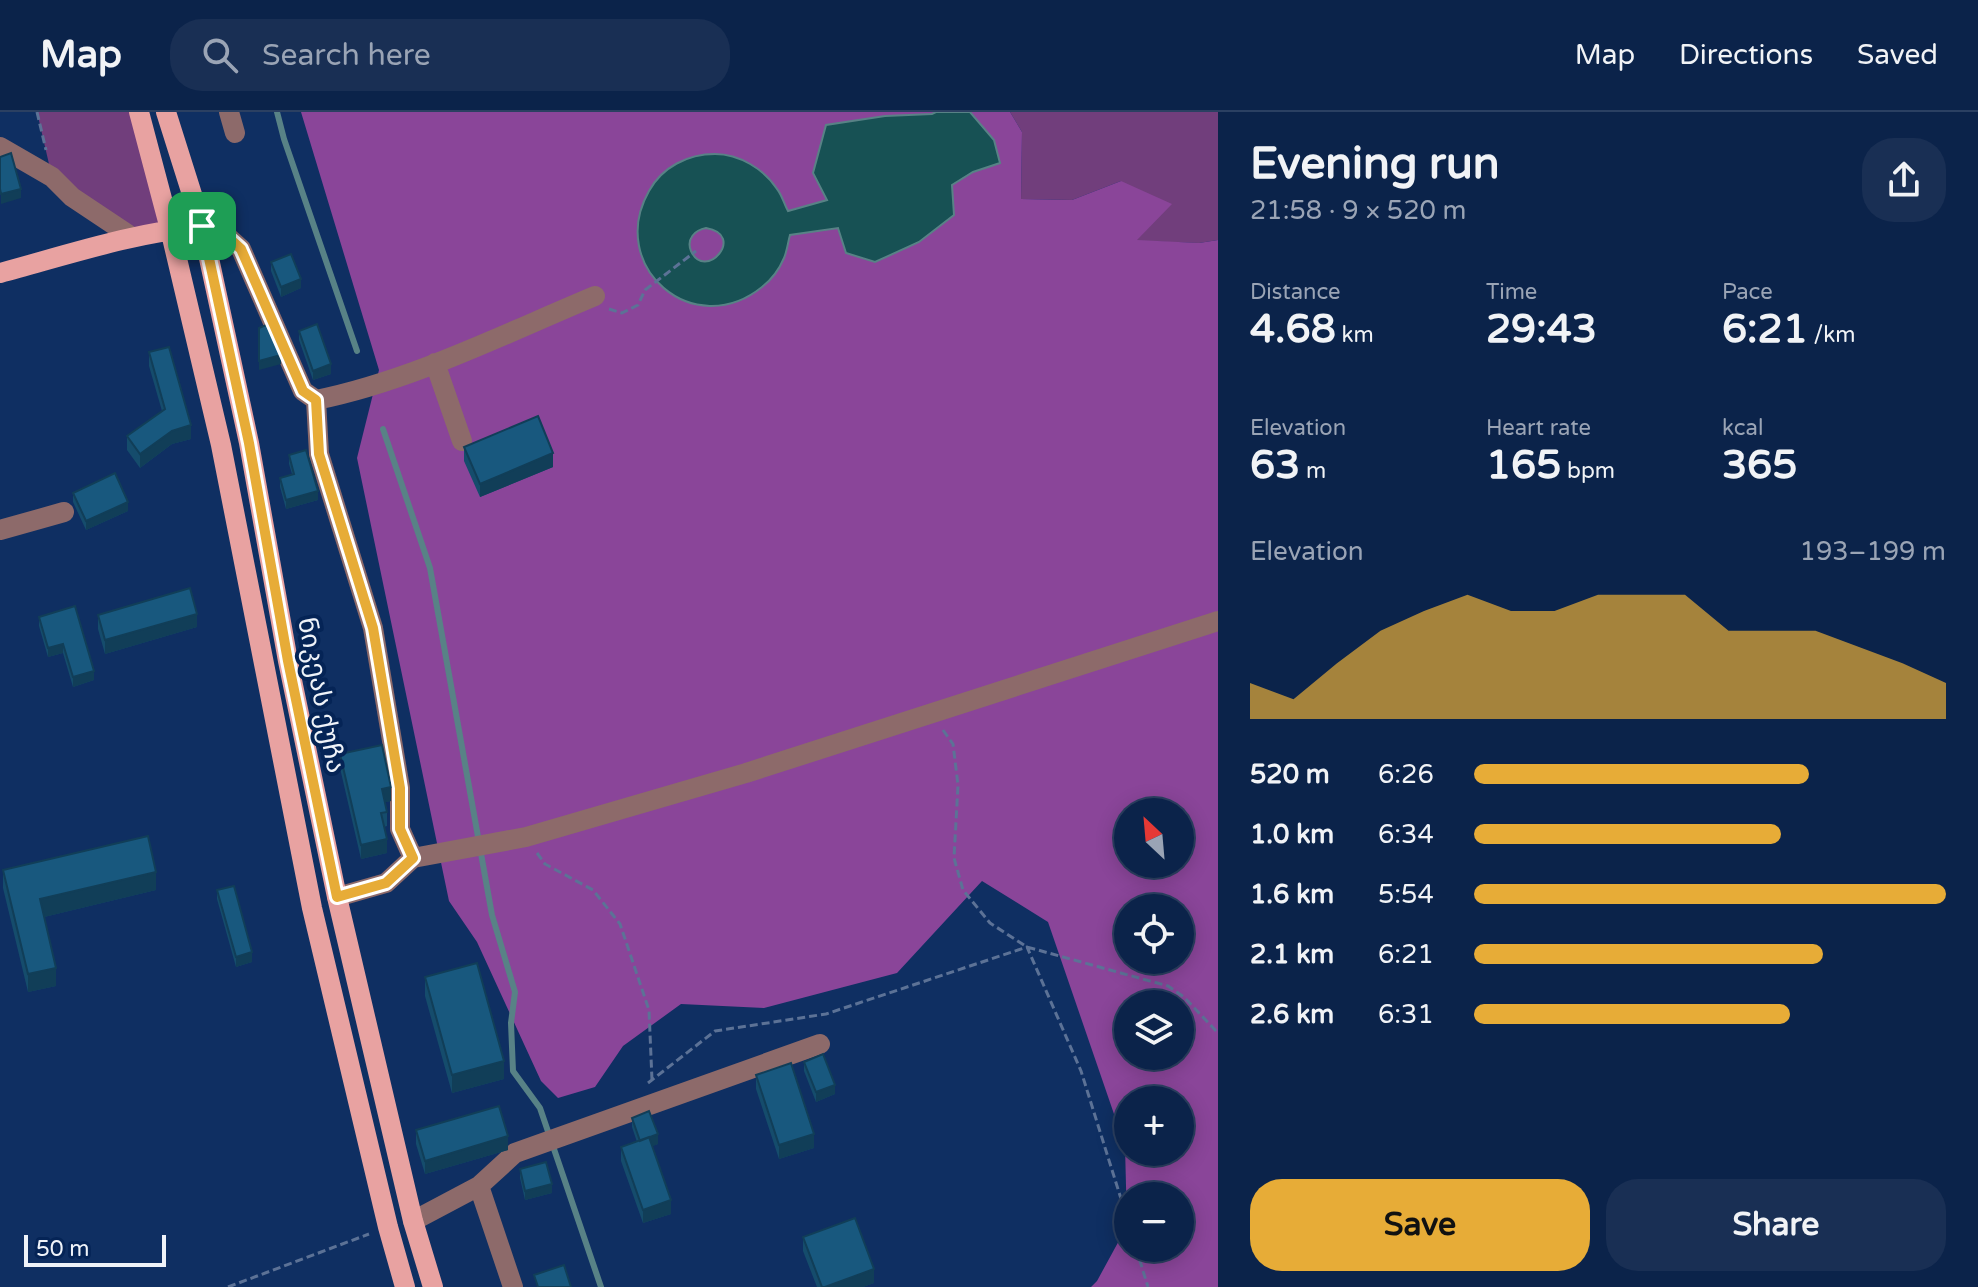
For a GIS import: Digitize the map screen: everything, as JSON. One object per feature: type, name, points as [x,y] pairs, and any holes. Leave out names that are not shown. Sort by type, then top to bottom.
[{"type":"main road","name":"ნიკეას ქუჩა","points":[[139,112],[221,445],[312,908],[405,1287]]},
{"type":"main road","name":"ნიკეას ქუჩა","points":[[166,112],[202,226],[249,443],[288,661],[337,897],[413,1221],[433,1287]]},
{"type":"main road","points":[[0,273],[132,237],[202,226]]},
{"type":"lane","points":[[229,112],[235,133]]},
{"type":"lane","points":[[0,147],[52,177],[72,197],[132,237]]},
{"type":"lane","points":[[202,226],[220,230],[241,249],[303,391],[316,400],[347,394],[435,363],[595,296]]},
{"type":"lane","points":[[435,363],[462,441]]},
{"type":"lane","points":[[316,400],[319,454],[373,628],[400,788],[400,829],[413,858]]},
{"type":"lane","points":[[0,530],[64,512]]},
{"type":"lane","points":[[337,897],[386,883],[413,858],[526,837],[746,773],[1218,621]]},
{"type":"lane","points":[[413,1221],[479,1186],[515,1153],[820,1044]]},
{"type":"lane","points":[[479,1186],[513,1287]]},
{"type":"path","points":[[37,112],[52,177]]},
{"type":"path","points":[[595,296],[600,304],[622,313],[638,305],[645,290],[696,251]]},
{"type":"path","points":[[932,714],[953,744],[958,785],[954,858],[963,890],[990,923],[1027,947],[1168,986],[1184,997],[1218,1033]]},
{"type":"path","points":[[526,837],[545,864],[593,890],[620,924],[649,1010],[652,1080]]},
{"type":"path","points":[[641,1089],[715,1031],[826,1014],[1027,947]]},
{"type":"path","points":[[1027,947],[1081,1071],[1116,1182]]},
{"type":"path","points":[[228,1287],[388,1227]]},
{"type":"path","points":[[1140,1262],[1148,1287]]},
{"type":"shaded area","points":[[37,112],[139,112],[170,229],[132,237],[52,177]]},
{"type":"shaded area","points":[[301,112],[1010,112],[1022,132],[1021,199],[1072,200],[1121,181],[1172,204],[1137,240],[1199,243],[1218,240],[1218,1287],[1091,1287],[1114,1250],[1114,1262],[1194,1262],[1194,1182],[1126,1182],[1126,1166],[1194,1166],[1194,1086],[1114,1086],[1114,1114],[1048,922],[982,881],[897,973],[764,1008],[681,1004],[623,1046],[595,1087],[558,1098],[541,1081],[477,942],[449,901],[357,458],[379,370]]},
{"type":"shaded area","points":[[970,112],[994,140],[1000,163],[973,172],[952,185],[954,215],[919,242],[875,262],[846,253],[838,228],[790,235],[782,262],[762,287],[736,302],[710,306],[685,301],[664,288],[648,269],[639,246],[639,219],[654,183],[668,169],[686,159],[715,154],[742,160],[772,182],[788,211],[827,200],[813,173],[826,125],[885,116]],"holes":[[[706,228],[718,232],[723,239],[719,254],[705,261],[697,259],[690,247],[692,236]]]},
{"type":"shaded area","points":[[1010,112],[1218,112],[1218,240],[1199,243],[1136,241],[1121,181],[1072,200],[1021,199],[1022,132]]},
{"type":"building","points":[[11,153],[21,189],[1,194],[0,157]]},
{"type":"building","points":[[291,254],[301,279],[281,287],[271,262]]},
{"type":"building","points":[[271,323],[281,355],[259,361],[259,328]]},
{"type":"building","points":[[317,324],[331,364],[313,371],[299,331]]},
{"type":"building","points":[[169,347],[191,425],[172,431],[140,454],[127,436],[165,409],[149,352]]},
{"type":"building","points":[[538,416],[553,453],[480,484],[464,447]]},
{"type":"building","points":[[306,450],[318,491],[286,500],[280,478],[294,474],[289,455]]},
{"type":"building","points":[[115,473],[128,502],[86,521],[73,493]]},
{"type":"building","points":[[190,588],[197,614],[105,640],[98,615]]},
{"type":"building","points":[[75,606],[94,671],[73,677],[63,644],[48,648],[39,617]]},
{"type":"building","points":[[382,745],[391,787],[382,789],[387,812],[381,813],[387,839],[361,845],[340,754]]},
{"type":"building","points":[[148,836],[156,872],[40,899],[56,968],[28,974],[3,870]]},
{"type":"building","points":[[234,886],[252,952],[236,957],[217,890]]},
{"type":"building","points":[[477,963],[504,1061],[452,1075],[425,977]]},
{"type":"building","points":[[823,1054],[835,1085],[816,1092],[804,1062]]},
{"type":"building","points":[[791,1063],[814,1134],[779,1145],[756,1075]]},
{"type":"building","points":[[499,1106],[508,1136],[425,1161],[416,1130]]},
{"type":"building","points":[[649,1111],[658,1134],[640,1141],[632,1118]]},
{"type":"building","points":[[649,1137],[671,1200],[643,1210],[621,1147]]},
{"type":"building","points":[[546,1162],[552,1184],[525,1191],[520,1169]]},
{"type":"building","points":[[855,1218],[874,1269],[822,1287],[803,1237]]},
{"type":"building","points":[[564,1265],[571,1287],[538,1287],[534,1275]]},
{"type":"waterway","points":[[277,112],[357,351]]},
{"type":"waterway","points":[[383,429],[430,568],[492,915],[515,992],[511,1023],[513,1071],[540,1108],[601,1287]]},
{"type":"route","points":[[202,226],[220,230],[241,249],[303,391],[316,400],[319,454],[373,628],[400,788],[400,829],[413,858],[386,883],[337,897],[288,661],[249,443],[202,226]]}]
